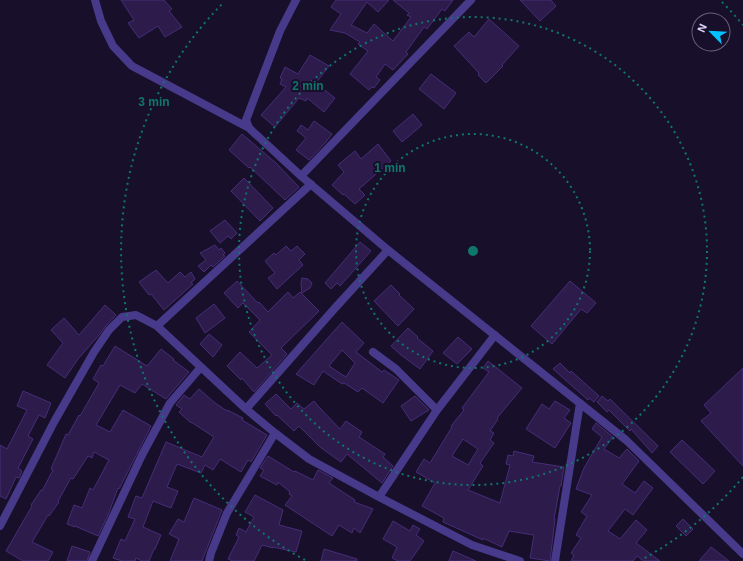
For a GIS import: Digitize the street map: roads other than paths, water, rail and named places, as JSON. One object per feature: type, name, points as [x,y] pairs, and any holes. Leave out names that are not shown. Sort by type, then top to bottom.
[{"type":"street","points":[[95,0],[101,21],[113,46],[132,66],[249,128],[301,176],[388,250],[626,440],[743,554]]},
{"type":"street","points":[[249,128],[246,120],[280,32],[296,0]]},
{"type":"street","points":[[301,176],[471,0]]},
{"type":"street","points":[[157,326],[311,184]]},
{"type":"street","points":[[246,409],[388,250]]},
{"type":"street","points":[[0,526],[54,422],[94,352],[109,330],[122,317],[136,315],[157,326],[246,409],[309,458],[379,497],[472,545],[520,561]]},
{"type":"street","points":[[379,497],[437,410],[495,335]]},
{"type":"street","points":[[373,352],[396,369],[437,410]]},
{"type":"street","points":[[92,561],[142,455],[170,402],[201,367]]},
{"type":"street","points":[[555,561],[580,403]]},
{"type":"street","points":[[209,561],[227,513],[275,433]]}]
